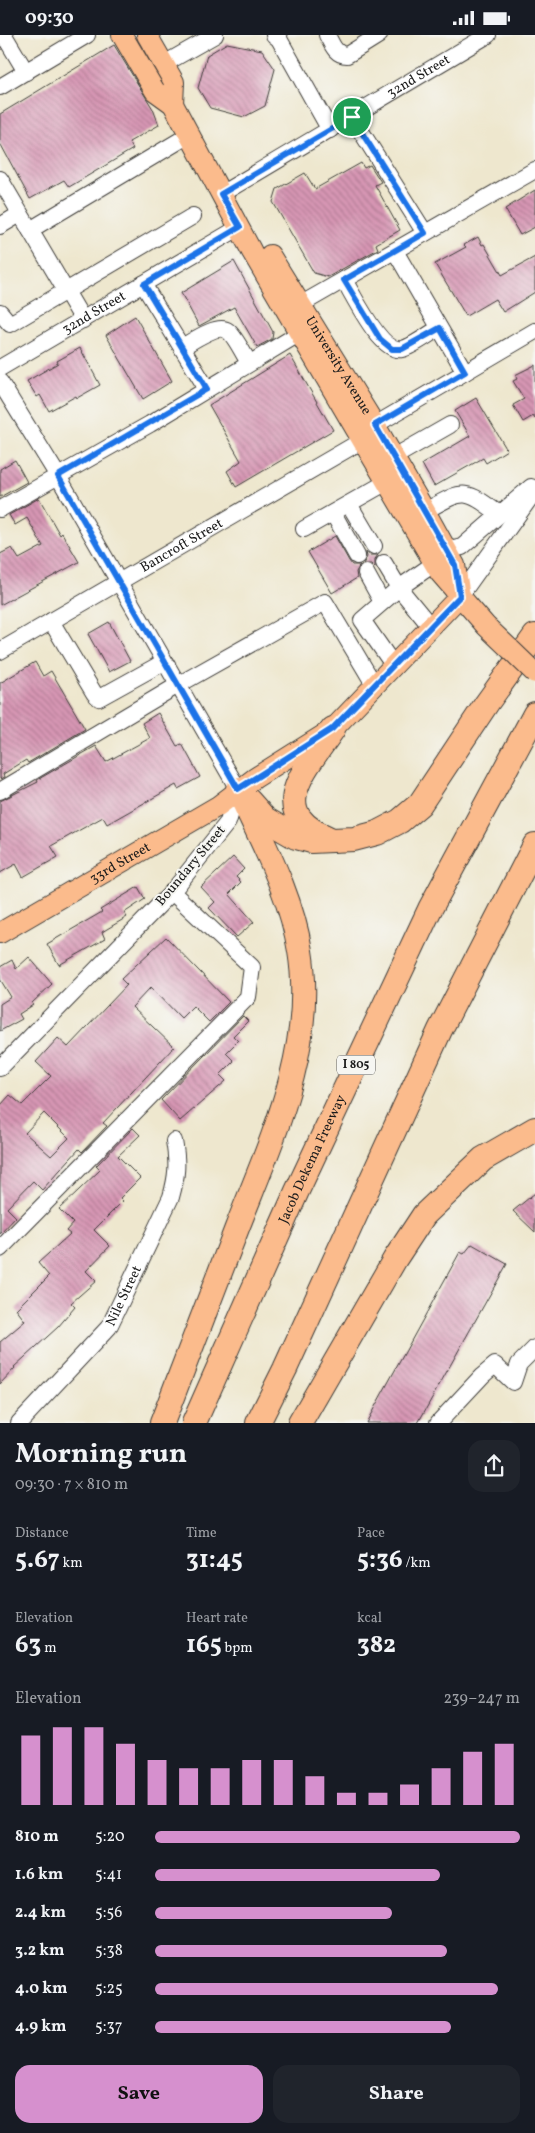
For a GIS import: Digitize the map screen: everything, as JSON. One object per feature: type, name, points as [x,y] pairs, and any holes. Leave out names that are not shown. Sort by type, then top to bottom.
[{"type":"highway","points":[[238,789],[265,819],[296,837],[311,841],[354,839],[377,833],[400,821],[420,804],[487,703],[535,636]]},
{"type":"highway","name":"Jacob Dekema Freeway","points":[[194,1423],[297,1191],[430,909],[535,714]]},
{"type":"highway","points":[[332,729],[296,785],[293,803],[298,817],[307,828],[332,840]]},
{"type":"highway","points":[[162,1423],[265,1157],[293,1073],[302,1028],[304,985],[300,951],[293,919],[279,878],[238,789]]},
{"type":"highway","points":[[258,1423],[285,1369],[440,1030],[535,845]]},
{"type":"highway","points":[[300,1423],[394,1259],[424,1215],[483,1159],[535,1129]]},
{"type":"main road","name":"University Avenue","points":[[122,35],[155,91],[173,104],[252,252],[300,333],[369,432],[394,457],[425,511],[440,556]]},
{"type":"main road","name":"University Avenue","points":[[148,35],[174,82],[173,104]]},
{"type":"main road","name":"University Avenue","points":[[240,227],[262,243],[300,305],[369,432],[387,482],[440,556],[455,565],[460,596]]},
{"type":"main road","points":[[238,789],[332,729],[460,596],[486,626],[535,673]]},
{"type":"main road","name":"33rd Street","points":[[0,933],[210,810],[238,789]]},
{"type":"street","points":[[4,35],[26,72]]},
{"type":"street","points":[[0,87],[87,35]]},
{"type":"street","points":[[164,64],[215,35]]},
{"type":"street","points":[[274,35],[279,39],[330,130]]},
{"type":"street","points":[[327,35],[336,51],[341,55],[347,55],[379,35]]},
{"type":"street","name":"32nd Street","points":[[221,194],[488,35]]},
{"type":"street","points":[[352,117],[425,233]]},
{"type":"street","points":[[30,230],[189,135]]},
{"type":"street","points":[[300,305],[535,170]]},
{"type":"street","points":[[0,179],[83,320]]},
{"type":"street","points":[[0,226],[20,214]]},
{"type":"street","points":[[0,313],[10,324],[192,216]]},
{"type":"street","name":"32nd Street","points":[[0,368],[240,227]]},
{"type":"street","points":[[395,251],[465,372]]},
{"type":"street","points":[[344,280],[380,339],[392,349],[402,349],[440,328]]},
{"type":"street","points":[[144,284],[207,389]]},
{"type":"street","points":[[182,347],[212,330],[221,328],[228,331],[249,363]]},
{"type":"street","name":"Bancroft Street","points":[[0,651],[535,331]]},
{"type":"street","points":[[0,509],[300,333]]},
{"type":"street","points":[[0,382],[58,476],[238,789]]},
{"type":"street","points":[[394,457],[450,425]]},
{"type":"street","points":[[304,529],[387,482]]},
{"type":"street","points":[[394,665],[362,620],[440,556],[462,547],[535,484]]},
{"type":"street","points":[[460,596],[535,491]]},
{"type":"street","points":[[425,511],[462,493],[475,496],[499,514]]},
{"type":"street","points":[[349,504],[374,546]]},
{"type":"street","points":[[333,513],[357,556]]},
{"type":"street","points":[[384,563],[399,588],[431,627]]},
{"type":"street","points":[[366,573],[382,602]]},
{"type":"street","points":[[0,791],[178,685],[325,602],[375,686]]},
{"type":"street","points":[[51,621],[94,693],[99,698],[164,662]]},
{"type":"street","name":"Boundary Street","points":[[0,1068],[172,892],[228,822],[238,789]]},
{"type":"street","points":[[0,1249],[248,997],[252,967],[172,892]]},
{"type":"street","name":"Nile Street","points":[[19,1423],[109,1327],[171,1197],[177,1178],[174,1141]]},
{"type":"street","points":[[438,1423],[482,1376],[495,1365],[513,1383],[519,1364],[535,1349]]},
{"type":"building","points":[[227,43],[262,50],[275,69],[265,106],[244,117],[210,108],[198,88],[207,55]]},
{"type":"building","points":[[114,45],[153,109],[159,125],[129,142],[133,149],[69,187],[64,180],[30,199],[0,143],[0,114]]},
{"type":"building","points":[[361,163],[364,168],[370,165],[381,182],[375,185],[400,230],[376,244],[378,249],[328,277],[314,273],[273,202],[277,189],[305,173],[315,189]]},
{"type":"building","points":[[535,190],[535,227],[520,235],[505,209]]},
{"type":"building","points":[[478,237],[502,275],[535,257],[535,292],[503,312],[495,299],[466,316],[435,264],[466,247],[464,245]]},
{"type":"building","points":[[234,261],[273,332],[272,339],[257,347],[234,307],[199,326],[181,293]]},
{"type":"building","points":[[135,316],[172,381],[143,399],[106,335]]},
{"type":"building","points":[[80,348],[100,385],[49,411],[40,395],[37,397],[27,381]]},
{"type":"building","points":[[290,355],[333,430],[236,487],[227,471],[241,461],[209,405]]},
{"type":"building","points":[[535,365],[535,419],[533,416],[523,422],[513,405],[524,399],[513,381],[517,379],[515,375]]},
{"type":"building","points":[[476,398],[507,450],[486,463],[483,458],[434,486],[422,464],[470,436],[455,411]]},
{"type":"building","points":[[15,460],[27,482],[0,497],[0,469]]},
{"type":"building","points":[[39,498],[60,535],[62,533],[79,562],[0,605],[0,554],[12,548],[19,559],[43,546],[27,518],[15,525],[9,515]]},
{"type":"building","points":[[335,536],[352,565],[360,565],[356,572],[357,578],[332,593],[308,552]]},
{"type":"building","points":[[366,552],[370,555],[378,555],[375,559],[375,568],[371,564],[363,564],[367,557]]},
{"type":"building","points":[[109,622],[130,661],[109,672],[88,634]]},
{"type":"building","points":[[35,662],[43,676],[51,671],[85,729],[28,763],[26,760],[3,774],[4,777],[0,779],[0,683]]},
{"type":"building","points":[[158,713],[177,746],[182,744],[200,777],[178,789],[176,785],[107,824],[103,817],[51,846],[58,857],[23,877],[16,864],[0,873],[0,801],[38,782],[37,780],[96,746],[106,762],[150,738],[142,723]]},
{"type":"building","points":[[233,857],[244,869],[236,877],[241,882],[229,894],[254,922],[237,937],[209,908],[215,902],[201,887]]},
{"type":"building","points":[[138,887],[145,899],[124,913],[127,917],[102,932],[105,939],[59,965],[47,944],[102,912],[100,910]]},
{"type":"building","points":[[166,937],[229,1002],[209,1022],[193,1006],[181,1018],[151,987],[132,1007],[174,1047],[103,1123],[107,1126],[82,1152],[79,1149],[42,1190],[33,1181],[7,1208],[16,1217],[0,1234],[0,1106],[10,1095],[22,1105],[51,1076],[36,1062],[58,1038],[68,1047],[127,985],[121,979]],"holes":[[[44,1113],[69,1138],[51,1156],[25,1133]]]},
{"type":"building","points":[[29,957],[52,984],[32,1003],[33,1005],[19,1014],[22,1019],[0,1031],[0,1004],[11,997],[0,979],[0,967],[12,960],[16,969]]},
{"type":"building","points":[[243,1016],[248,1021],[233,1036],[238,1041],[226,1053],[234,1061],[220,1075],[226,1081],[180,1121],[161,1100]]},
{"type":"building","points":[[133,1128],[140,1135],[118,1156],[140,1178],[120,1198],[123,1201],[94,1230],[110,1246],[86,1271],[96,1281],[71,1303],[75,1307],[58,1327],[14,1367],[0,1384],[0,1342],[25,1321],[16,1309],[49,1276],[38,1263],[70,1234],[66,1231],[73,1223],[59,1209],[100,1170],[96,1166]]},
{"type":"building","points":[[535,1193],[535,1232],[513,1211]]},
{"type":"building","points":[[472,1244],[507,1264],[418,1423],[366,1423],[460,1252],[464,1254]]},
{"type":"route","points":[[352,117],[425,233],[344,280],[380,339],[392,349],[402,349],[440,328],[465,372],[375,425],[455,565],[460,596],[332,729],[238,789],[58,476],[207,389],[144,284],[240,227],[221,194],[352,117]]}]
